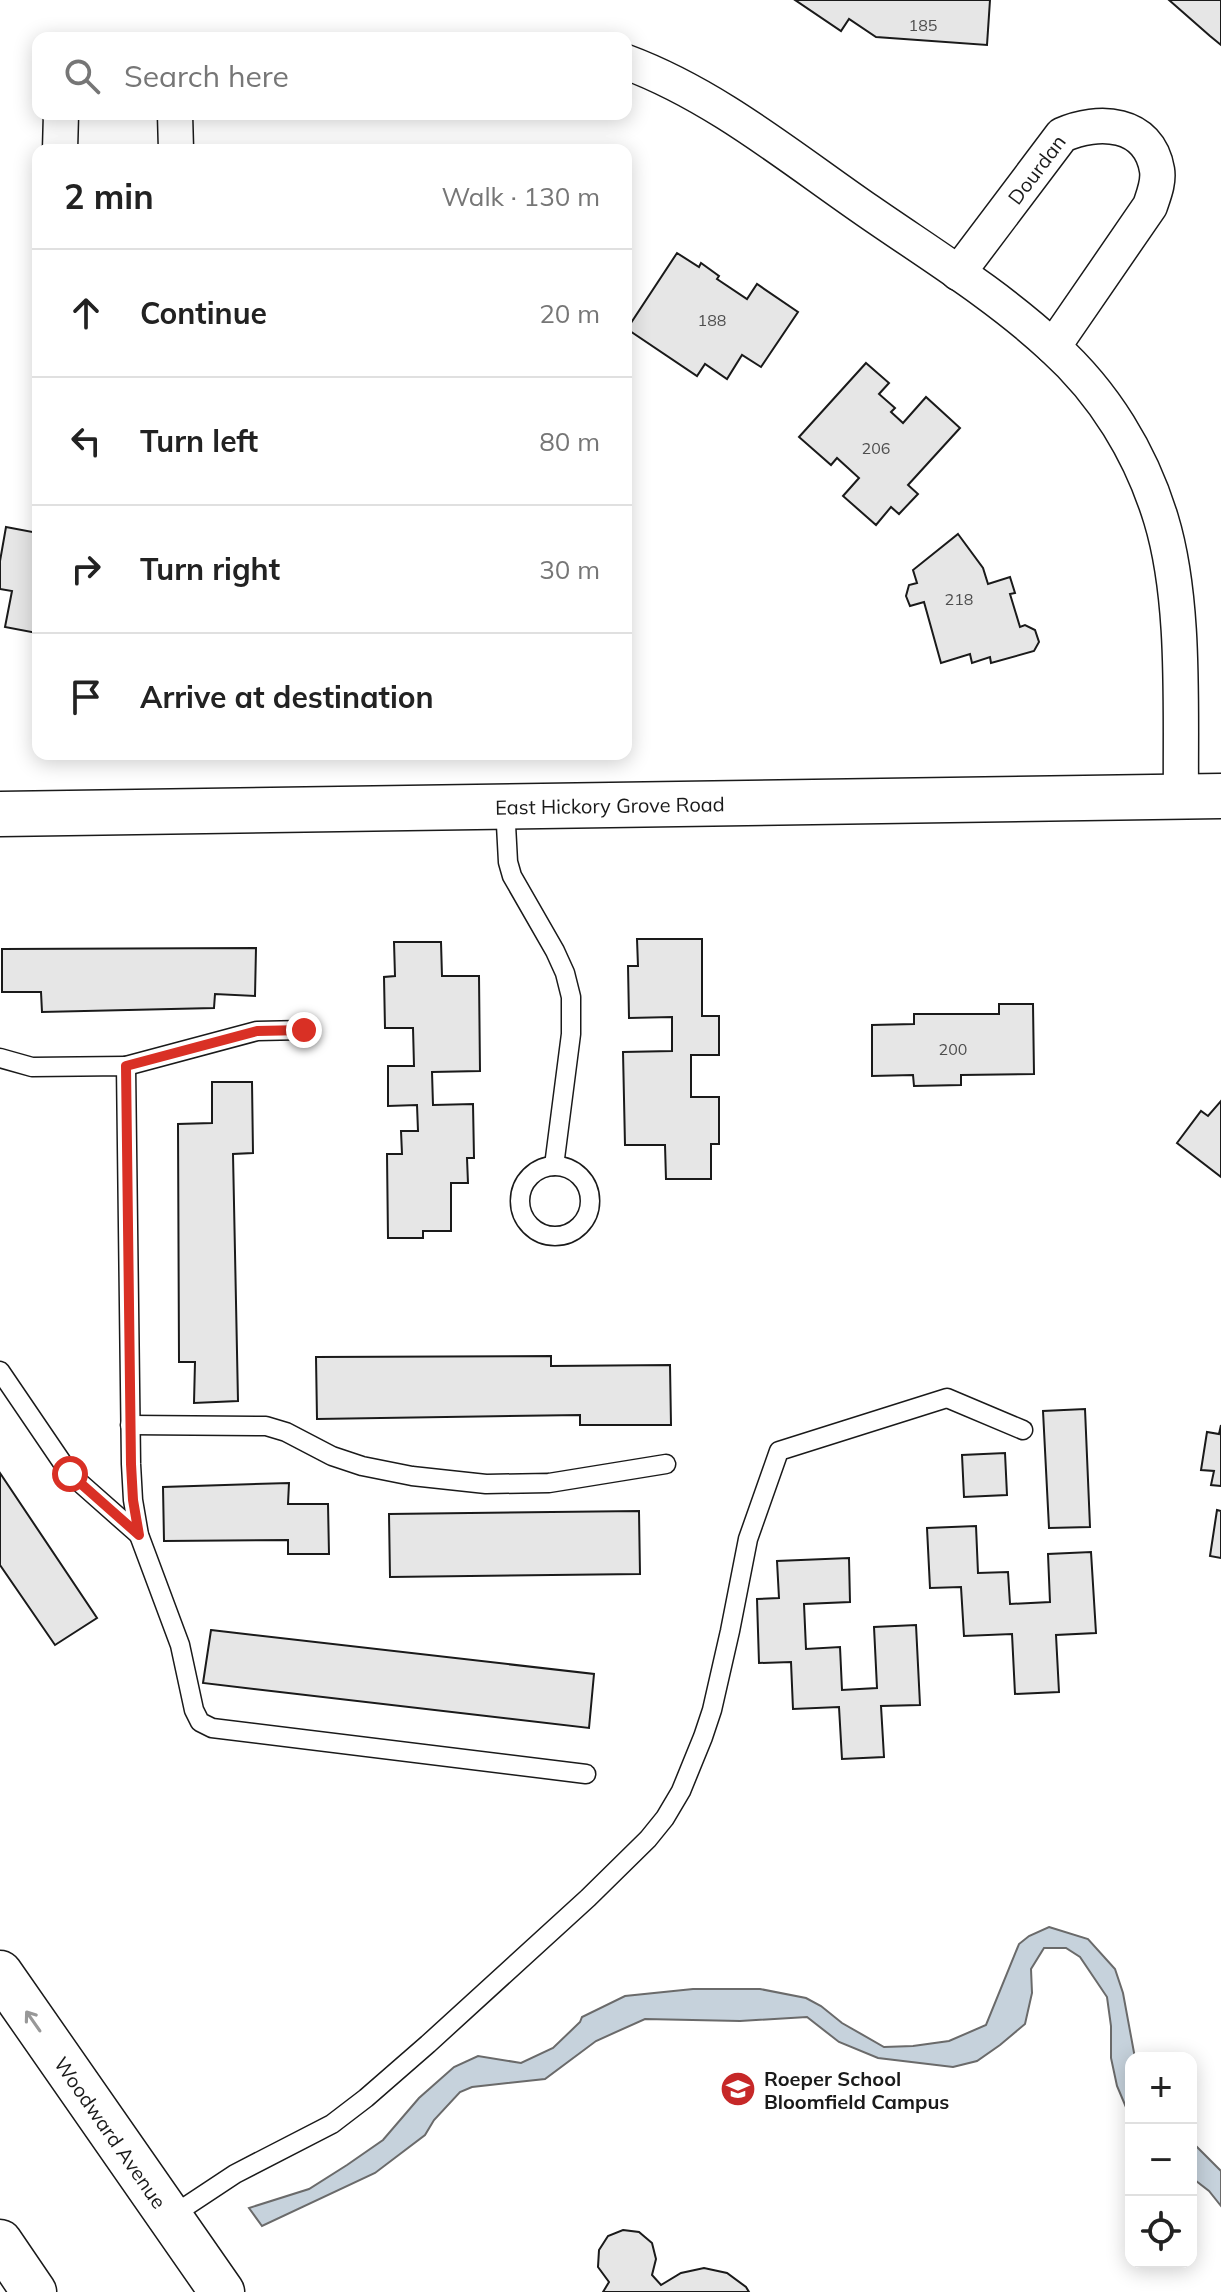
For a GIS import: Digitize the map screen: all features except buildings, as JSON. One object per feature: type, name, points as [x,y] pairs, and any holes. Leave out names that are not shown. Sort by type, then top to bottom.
[{"type":"street","points":[[632,64],[714,105],[958,273],[1026,323],[1102,398],[1147,480],[1162,521],[1201,796]]},
{"type":"street","points":[[60,120],[60,144]]},
{"type":"street","points":[[175,120],[176,144]]},
{"type":"street","name":"Dourdan","points":[[958,273],[1062,135],[1096,125],[1116,126],[1136,134],[1148,148],[1157,169],[1150,206],[1053,347]]},
{"type":"street","name":"East Hickory Grove Road","points":[[0,814],[1201,796]]},
{"type":"street","name":"Woodward Avenue","points":[[1,1975],[222,2292]]},
{"type":"street","points":[[0,2242],[34,2292]]},
{"type":"lane","points":[[505,806],[508,862],[512,876],[555,951],[571,997],[571,1034],[554,1166]]},
{"type":"lane","points":[[0,1058],[32,1067],[126,1066],[257,1031],[304,1030]]},
{"type":"lane","points":[[126,1066],[133,1500],[139,1535],[180,1645],[194,1710],[200,1722],[212,1728],[586,1774]]},
{"type":"lane","points":[[0,1371],[70,1474],[139,1535]]},
{"type":"lane","points":[[170,2217],[235,2174],[332,2124],[366,2098],[518,1963],[648,1839],[665,1818],[681,1791],[712,1710],[748,1539],[779,1451],[947,1398],[1023,1430]]},
{"type":"lane","points":[[130,1425],[266,1426],[362,1466],[412,1476],[486,1484],[549,1483],[666,1464]]},
{"type":"shaded area","points":[[1049,1927],[1088,1939],[1115,1969],[1123,1993],[1134,2052],[1125,2052],[1125,2105],[1111,2058],[1107,1997],[1080,1957],[1066,1948],[1044,1948],[1031,1969],[1032,1993],[1025,2024],[977,2061],[953,2067],[878,2058],[839,2042],[807,2017],[740,2021],[645,2019],[596,2041],[545,2079],[472,2087],[460,2092],[434,2120],[425,2135],[375,2173],[262,2226],[249,2208],[309,2189],[347,2165],[383,2140],[419,2098],[454,2067],[478,2056],[521,2063],[553,2048],[582,2017],[625,1996],[693,1989],[760,1989],[806,1998],[884,2047],[949,2041],[986,2025],[1019,1944]]},
{"type":"shaded area","points":[[1197,2147],[1221,2171],[1221,2206],[1197,2182]]},
{"type":"place","name":"Roeper School Bloomfield Campus","points":[[738,2089]]},
{"type":"route","points":[[70,1474],[139,1535],[131,1464],[126,1066],[257,1031],[304,1030]]}]
